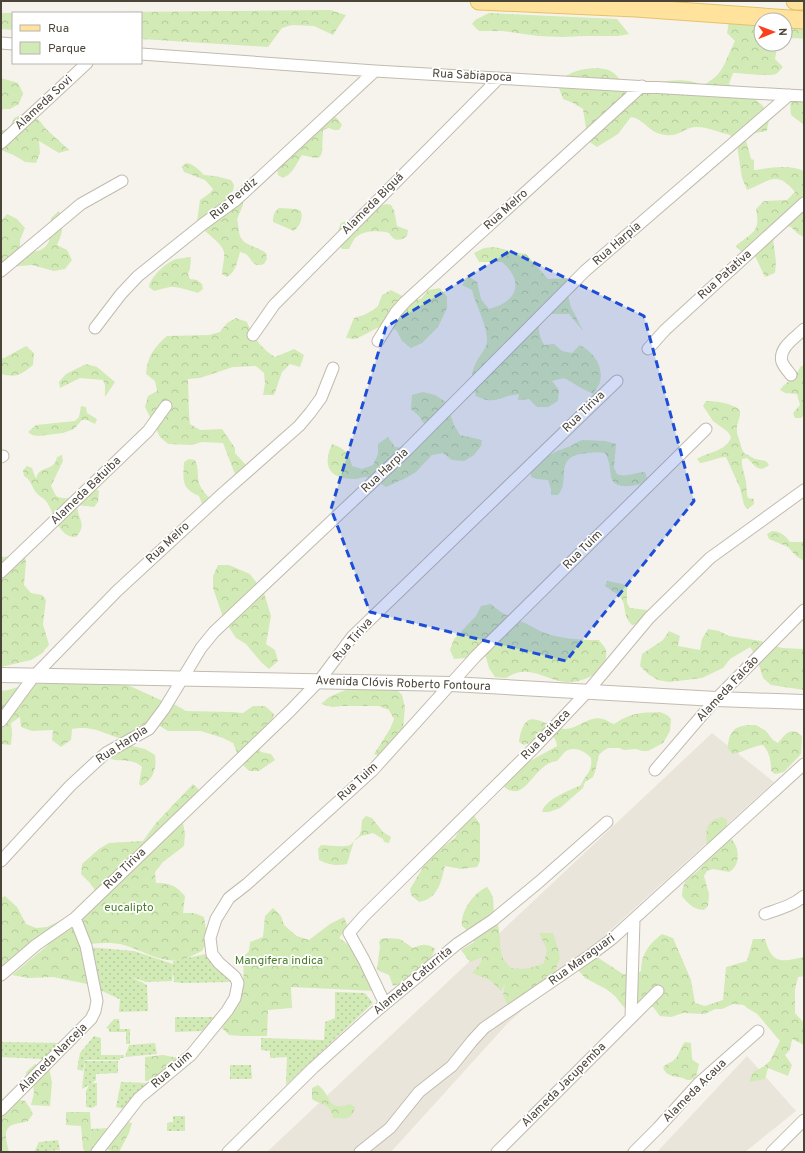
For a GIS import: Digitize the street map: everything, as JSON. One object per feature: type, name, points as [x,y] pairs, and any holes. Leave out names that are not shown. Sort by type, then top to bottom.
[{"type":"main road","points":[[479,1],[636,8],[804,20]]},
{"type":"main road","points":[[795,1],[804,1]]},
{"type":"street","points":[[1,43],[12,44]]},
{"type":"street","name":"Rua Sabiapoca","points":[[142,54],[375,71],[804,96]]},
{"type":"street","name":"Alameda Sovi","points":[[1,143],[86,64]]},
{"type":"street","name":"Rua Perdiz","points":[[95,328],[121,294],[138,276],[203,224],[236,200],[375,71]]},
{"type":"street","name":"Alameda Biguá","points":[[253,335],[274,305],[499,78]]},
{"type":"street","name":"Rua Melro","points":[[378,340],[396,312],[405,302],[642,86]]},
{"type":"street","name":"Rua Harpia","points":[[1,861],[70,786],[97,761],[106,753],[149,729],[164,709],[201,648],[214,632],[407,450],[586,271],[789,95]]},
{"type":"street","points":[[1,271],[81,204],[122,181]]},
{"type":"street","name":"Rua Patativa","points":[[648,349],[665,330],[804,203]]},
{"type":"street","points":[[791,375],[782,363],[781,355],[785,347],[804,330]]},
{"type":"street","name":"Rua Melro","points":[[1,721],[34,676],[117,591],[222,494],[299,426],[321,398],[333,368]]},
{"type":"street","name":"Rua Tiriva","points":[[1,975],[36,945],[75,918],[290,711],[319,681],[352,637],[617,381]]},
{"type":"street","name":"Alameda Batuiba","points":[[1,572],[148,431],[166,406]]},
{"type":"street","name":"Rua Tuim","points":[[97,1152],[139,1098],[191,1055],[227,1011],[235,998],[238,982],[235,976],[219,963],[212,954],[210,938],[216,919],[230,898],[372,771],[481,650],[706,429]]},
{"type":"street","name":"Rua Baitaca","points":[[385,1004],[349,933],[364,916],[534,748],[588,691],[649,618],[710,558],[804,490]]},
{"type":"street","name":"Alameda Falcão","points":[[655,770],[716,699],[804,610]]},
{"type":"street","name":"Avenida Clóvis Roberto Fontoura","points":[[1,675],[451,684],[716,699],[804,702]]},
{"type":"street","name":"Rua Maraguari","points":[[360,1152],[390,1128],[419,1092],[452,1066],[484,1028],[592,954],[634,920],[804,764]]},
{"type":"street","name":"Alameda Caturrita","points":[[228,1152],[314,1068],[385,1004],[458,944],[493,920],[607,822]]},
{"type":"street","points":[[765,914],[784,908],[797,902],[804,896]]},
{"type":"street","name":"Alameda Narceja","points":[[1,1110],[91,1019],[95,1011],[97,1001],[86,946],[75,918]]},
{"type":"street","points":[[631,1018],[634,920]]},
{"type":"street","name":"Alameda Jacupemba","points":[[497,1152],[658,992]]},
{"type":"street","name":"Alameda Acaua","points":[[634,1152],[699,1083],[758,1031]]},
{"type":"street","points":[[772,1152],[804,1120]]},
{"type":"highlighted area","points":[[510,251],[644,316],[694,501],[566,661],[370,612],[331,509],[386,327]]},
{"type":"shaded area","points":[[712,733],[774,782],[507,1024],[391,1152],[267,1152]]},
{"type":"shaded area","points":[[747,1056],[796,1111],[745,1152],[657,1152]]},
{"type":"green space","points":[[330,10],[346,15],[333,35],[314,26],[292,25],[282,28],[268,47],[142,39],[142,12],[111,12]]},
{"type":"green space","points":[[1,13],[12,13],[12,30],[1,29]]},
{"type":"green space","points":[[489,13],[617,19],[629,34],[618,36],[562,37],[538,36],[503,31],[479,31],[472,24],[475,20]]},
{"type":"green space","points":[[729,21],[753,22],[753,52],[776,52],[775,59],[783,67],[773,75],[733,73],[729,84],[759,102],[764,107],[769,118],[767,131],[755,133],[745,137],[751,159],[754,160],[754,170],[785,167],[804,171],[804,237],[798,234],[791,227],[780,224],[772,230],[776,262],[775,273],[765,277],[755,256],[744,255],[736,246],[756,228],[756,209],[764,201],[787,200],[795,192],[788,185],[783,181],[772,179],[747,190],[742,178],[737,145],[730,135],[705,128],[693,127],[674,135],[665,135],[654,132],[640,120],[631,117],[618,134],[597,147],[588,141],[583,109],[563,99],[559,88],[565,77],[569,74],[592,68],[613,72],[624,85],[644,85],[682,80],[703,85],[720,72],[726,61],[735,41],[727,33]]},
{"type":"green space","points":[[804,22],[804,39],[793,38],[793,24]]},
{"type":"green space","points":[[1,78],[18,83],[23,93],[19,104],[10,109],[3,109],[1,114]]},
{"type":"green space","points":[[804,92],[804,125],[791,115],[790,107],[792,100]]},
{"type":"green space","points":[[24,113],[26,124],[30,115],[39,120],[46,129],[69,150],[59,153],[39,141],[40,153],[36,163],[25,162],[16,156],[1,150],[1,131],[10,128],[14,118]]},
{"type":"green space","points":[[328,115],[336,118],[342,125],[339,130],[329,128],[323,130],[322,152],[320,157],[315,158],[302,155],[293,170],[288,175],[283,178],[278,175],[277,169],[280,164]]},
{"type":"green space","points":[[186,163],[194,166],[204,175],[231,180],[234,185],[233,191],[229,194],[243,200],[243,205],[237,219],[240,236],[243,241],[249,245],[266,253],[267,259],[264,264],[257,265],[253,263],[246,254],[240,252],[236,266],[230,275],[227,277],[222,274],[224,255],[223,248],[197,222],[200,200],[213,189],[205,180],[184,172],[182,167]]},
{"type":"green space","points":[[386,204],[391,205],[394,210],[397,226],[408,230],[407,236],[397,240],[386,232],[377,231],[362,233],[355,238],[349,249],[342,249],[338,243],[337,237],[341,223],[346,221],[352,223],[369,209]]},
{"type":"green space","points":[[279,208],[296,209],[301,211],[302,217],[298,227],[294,231],[273,222],[274,214]]},
{"type":"green space","points":[[59,211],[62,221],[62,229],[57,245],[67,250],[72,260],[65,269],[54,271],[32,265],[9,267],[1,271],[1,221],[7,214],[17,219],[25,228],[20,240],[20,251],[32,252],[40,250],[47,245],[50,239],[51,218]]},
{"type":"green space","points":[[494,247],[526,254],[548,279],[571,278],[577,289],[568,296],[571,307],[583,331],[569,314],[545,314],[539,325],[539,332],[544,345],[554,344],[562,351],[572,353],[580,345],[589,351],[599,365],[601,376],[594,394],[564,378],[552,381],[559,390],[558,401],[548,407],[537,407],[529,399],[518,400],[519,394],[498,400],[488,400],[476,396],[473,388],[472,375],[477,360],[486,347],[487,334],[472,290],[462,285],[468,276],[477,282],[481,299],[489,309],[506,302],[515,290],[514,277],[509,269],[502,262],[479,262],[474,253],[484,248]]},
{"type":"green space","points":[[191,257],[188,274],[190,279],[197,280],[202,284],[203,289],[198,293],[173,287],[154,291],[149,287],[155,275],[168,263],[176,259]]},
{"type":"green space","points":[[440,288],[447,297],[447,308],[438,327],[422,343],[411,348],[402,341],[397,331],[387,323],[356,339],[346,338],[354,318],[373,310],[378,306],[382,295],[391,290],[410,300],[421,299],[428,290]]},
{"type":"green space","points":[[236,318],[247,322],[258,342],[275,357],[294,349],[304,355],[300,367],[290,364],[282,372],[274,395],[263,395],[265,384],[264,373],[256,366],[233,367],[200,378],[188,379],[190,424],[200,430],[222,429],[235,448],[235,453],[246,465],[235,474],[223,443],[202,442],[191,445],[168,444],[160,437],[145,407],[148,396],[157,391],[155,381],[146,374],[148,362],[155,348],[162,340],[167,336],[209,335],[220,332],[227,323]]},
{"type":"green space","points":[[26,346],[34,353],[33,365],[15,376],[1,374],[1,358],[4,358]]},
{"type":"green space","points":[[86,364],[97,367],[115,382],[105,397],[105,385],[103,380],[80,378],[60,388],[59,382],[66,374]]},
{"type":"green space","points":[[801,366],[804,366],[804,415],[801,418],[795,418],[793,413],[800,405],[797,394],[785,393],[780,390],[795,376]]},
{"type":"green space","points":[[423,392],[435,395],[446,402],[454,425],[460,435],[482,440],[481,446],[474,455],[464,461],[452,460],[443,453],[432,455],[416,472],[386,487],[369,478],[345,478],[333,474],[328,465],[329,452],[332,444],[348,454],[352,466],[362,469],[373,465],[378,454],[378,444],[388,437],[395,447],[406,448],[425,425],[419,416],[411,409],[412,395]]},
{"type":"green space","points":[[706,401],[724,403],[740,410],[737,433],[744,453],[755,459],[766,461],[769,465],[765,468],[759,469],[747,458],[742,459],[748,498],[754,499],[754,504],[748,509],[744,505],[740,488],[726,457],[700,463],[697,459],[717,451],[729,442],[731,437],[728,432],[713,421],[703,406]]},
{"type":"green space","points":[[81,406],[86,407],[87,413],[97,419],[95,424],[87,420],[82,420],[74,429],[63,433],[38,436],[32,435],[28,432],[36,425],[75,421],[79,417]]},
{"type":"green space","points":[[583,440],[605,441],[616,444],[614,468],[617,474],[628,475],[645,472],[647,478],[642,483],[631,486],[616,484],[611,477],[610,466],[605,453],[598,452],[580,454],[567,461],[562,489],[558,495],[551,495],[548,480],[531,477],[531,472],[548,456]]},
{"type":"green space","points":[[62,455],[63,461],[51,486],[56,496],[61,498],[71,498],[94,488],[99,491],[98,502],[94,507],[77,505],[77,510],[82,525],[76,537],[70,536],[61,529],[46,501],[36,493],[30,481],[24,476],[23,470],[27,466],[32,468],[36,479],[40,471],[53,465],[57,457]]},
{"type":"green space","points":[[189,459],[195,460],[200,485],[211,499],[203,506],[199,496],[189,490],[184,483],[184,462]]},
{"type":"green space","points":[[772,531],[782,534],[790,542],[804,542],[804,561],[796,556],[788,547],[769,539],[767,534]]},
{"type":"green space","points":[[24,552],[26,562],[24,585],[31,593],[42,595],[46,600],[43,624],[49,645],[41,654],[31,660],[1,667],[1,557],[13,556]]},
{"type":"green space","points":[[218,565],[229,565],[250,574],[264,593],[271,616],[266,644],[275,650],[278,661],[269,669],[246,644],[236,638],[224,620],[213,588],[213,576]]},
{"type":"green space","points":[[607,581],[623,584],[627,588],[627,603],[630,608],[647,610],[646,616],[632,625],[627,618],[621,598],[605,586]]},
{"type":"green space","points":[[491,604],[507,615],[542,632],[570,639],[599,640],[606,650],[604,664],[593,675],[579,681],[565,682],[526,672],[517,673],[506,678],[495,677],[489,668],[486,657],[476,652],[466,658],[454,659],[450,650],[454,639],[476,616],[481,606]]},
{"type":"green space","points":[[708,629],[719,631],[729,636],[761,641],[782,648],[804,649],[804,690],[771,685],[763,678],[756,656],[750,647],[730,659],[723,668],[702,678],[669,682],[658,680],[648,674],[640,666],[642,654],[663,640],[669,631],[680,636],[678,646],[700,650],[702,639]]},
{"type":"green space","points":[[108,682],[130,686],[165,702],[176,705],[186,711],[243,713],[253,706],[265,706],[274,714],[271,726],[256,743],[261,752],[271,754],[275,760],[259,771],[249,771],[241,763],[233,743],[223,738],[201,731],[168,731],[158,725],[147,722],[122,739],[92,729],[72,729],[71,740],[61,747],[52,740],[53,730],[32,731],[21,727],[20,717],[11,723],[11,745],[1,744],[1,691],[28,684]]},
{"type":"green space","points":[[393,686],[402,695],[405,707],[403,729],[381,757],[374,754],[390,729],[394,719],[389,710],[379,706],[332,707],[321,704],[329,697],[350,688]]},
{"type":"green space","points":[[660,712],[667,715],[671,719],[670,731],[663,743],[648,751],[608,748],[603,751],[599,755],[593,777],[585,782],[583,788],[560,808],[549,812],[542,812],[544,807],[552,799],[581,785],[590,770],[591,758],[580,750],[573,749],[566,751],[557,761],[548,764],[541,769],[524,787],[518,791],[512,791],[504,787],[506,782],[526,762],[557,746],[553,736],[524,745],[519,742],[522,729],[526,722],[531,719],[565,729],[575,727],[588,720],[598,718],[614,724],[626,717],[636,714]]},
{"type":"green space","points":[[749,725],[756,725],[766,731],[773,740],[778,743],[788,732],[791,731],[802,736],[801,754],[784,772],[775,774],[771,771],[770,757],[763,745],[733,754],[728,749],[728,742],[732,732],[735,729]]},
{"type":"green space","points":[[128,745],[145,749],[155,755],[155,769],[153,774],[149,781],[141,786],[139,784],[142,767],[139,764],[131,761],[110,759],[110,754]]},
{"type":"green space","name":"eucalipto","points":[[193,784],[202,793],[183,823],[185,834],[184,846],[163,862],[155,872],[156,883],[172,885],[185,896],[183,913],[194,913],[204,917],[208,940],[202,951],[185,959],[165,960],[120,944],[90,944],[92,985],[53,977],[28,978],[12,975],[48,945],[42,945],[5,967],[1,967],[1,898],[5,896],[17,907],[26,924],[36,928],[47,927],[79,912],[96,892],[81,874],[82,864],[99,849],[109,843],[143,841],[156,823]]},
{"type":"green space","points":[[473,814],[480,824],[480,861],[477,867],[461,869],[445,866],[440,884],[435,894],[419,902],[411,895],[410,889],[428,859],[455,838],[461,827]]},
{"type":"green space","points":[[366,816],[372,818],[383,832],[391,837],[389,843],[384,842],[383,839],[373,833],[361,836],[354,841],[359,836],[362,820]]},
{"type":"green space","points":[[722,817],[727,820],[728,834],[737,849],[737,862],[733,869],[729,872],[713,869],[707,871],[704,876],[709,894],[708,906],[704,910],[697,909],[689,904],[682,896],[684,884],[689,877],[704,864],[707,852],[706,838],[709,825],[714,820]]},
{"type":"green space","points":[[354,841],[347,864],[333,865],[319,860],[318,849],[321,845],[343,846],[350,845]]},
{"type":"green space","points":[[487,887],[493,899],[494,913],[499,929],[502,955],[511,968],[528,968],[544,963],[547,950],[539,933],[553,933],[559,952],[560,958],[554,975],[536,989],[529,990],[521,999],[508,1006],[503,995],[505,984],[501,991],[490,980],[472,973],[480,964],[483,957],[470,962],[461,950],[474,942],[469,932],[462,926],[463,915],[469,903],[477,893]]},
{"type":"green space","name":"Mangifera indica","points":[[273,908],[281,916],[284,925],[293,933],[309,940],[330,924],[344,917],[348,927],[339,938],[355,949],[375,991],[291,987],[292,1008],[268,1010],[267,1036],[229,1035],[222,1028],[240,994],[243,977],[242,958],[249,951],[250,942],[263,937],[265,916]]},
{"type":"green space","points":[[662,934],[673,938],[691,980],[695,1003],[705,1006],[723,1000],[726,967],[747,961],[753,939],[765,939],[771,953],[779,960],[790,960],[804,957],[804,976],[798,977],[795,989],[795,1013],[804,1023],[804,1045],[792,1039],[790,1050],[785,1055],[792,1065],[788,1076],[768,1068],[765,1079],[749,1082],[753,1072],[763,1067],[770,1061],[780,1041],[757,1014],[744,1005],[733,1004],[722,1009],[715,1009],[705,1014],[683,1013],[671,1017],[660,1016],[653,1007],[642,1008],[630,1013],[615,996],[606,989],[585,978],[578,970],[597,957],[623,974],[633,976],[641,971],[644,954],[653,942]]},
{"type":"green space","points":[[381,939],[400,939],[413,948],[424,945],[435,949],[429,961],[418,972],[406,981],[393,986],[389,975],[377,970],[380,946],[379,942]]},
{"type":"green space","points":[[88,947],[134,951],[173,964],[173,961],[206,954],[230,982],[174,982],[173,970],[172,981],[146,982],[131,977],[147,985],[148,1011],[119,1012],[120,998],[119,999],[98,989]]},
{"type":"green space","points":[[335,992],[365,993],[373,1003],[286,1085],[287,1057],[270,1058],[270,1051],[261,1050],[261,1038],[324,1040],[325,1022],[335,1018]]},
{"type":"green space","points":[[175,1017],[215,1017],[203,1031],[175,1032]]},
{"type":"green space","points":[[114,1019],[119,1019],[120,1029],[130,1029],[130,1044],[126,1044],[126,1032],[109,1032],[109,1029],[106,1028]]},
{"type":"green space","points":[[94,1036],[101,1038],[101,1055],[124,1055],[124,1058],[120,1058],[120,1060],[85,1060],[83,1071],[77,1069],[80,1053]]},
{"type":"green space","points":[[1,1042],[62,1043],[43,1059],[1,1057]]},
{"type":"green space","points":[[685,1042],[691,1043],[692,1059],[699,1064],[694,1079],[691,1080],[670,1075],[663,1067],[675,1059]]},
{"type":"green space","points":[[155,1043],[157,1054],[125,1057],[129,1045]]},
{"type":"green space","points":[[163,1055],[184,1059],[157,1080],[145,1081],[145,1057]]},
{"type":"green space","points":[[85,1061],[118,1061],[118,1073],[96,1074],[96,1080],[92,1083],[97,1083],[97,1105],[92,1108],[86,1107],[86,1091],[89,1085],[82,1089]]},
{"type":"green space","points":[[35,1064],[49,1068],[52,1082],[50,1106],[31,1105],[34,1093],[33,1085],[27,1081],[26,1072]]},
{"type":"green space","points":[[230,1065],[251,1065],[252,1079],[230,1079]]},
{"type":"green space","points":[[121,1082],[147,1083],[128,1110],[116,1107]]},
{"type":"green space","points":[[318,1085],[323,1089],[330,1102],[333,1104],[342,1106],[350,1104],[355,1107],[352,1115],[347,1118],[333,1118],[327,1106],[312,1099],[312,1088]]},
{"type":"green space","points":[[11,1101],[25,1101],[33,1114],[28,1121],[14,1124],[9,1127],[6,1137],[9,1152],[1,1152],[1,1117]]},
{"type":"green space","points":[[66,1112],[90,1112],[91,1129],[110,1128],[115,1120],[132,1123],[129,1133],[119,1152],[100,1147],[96,1152],[86,1152],[83,1149],[81,1126],[66,1125]]},
{"type":"green space","points":[[173,1116],[185,1116],[185,1131],[167,1131],[167,1123],[173,1122]]},
{"type":"green space","points":[[58,1140],[60,1150],[34,1152],[39,1142]]}]
